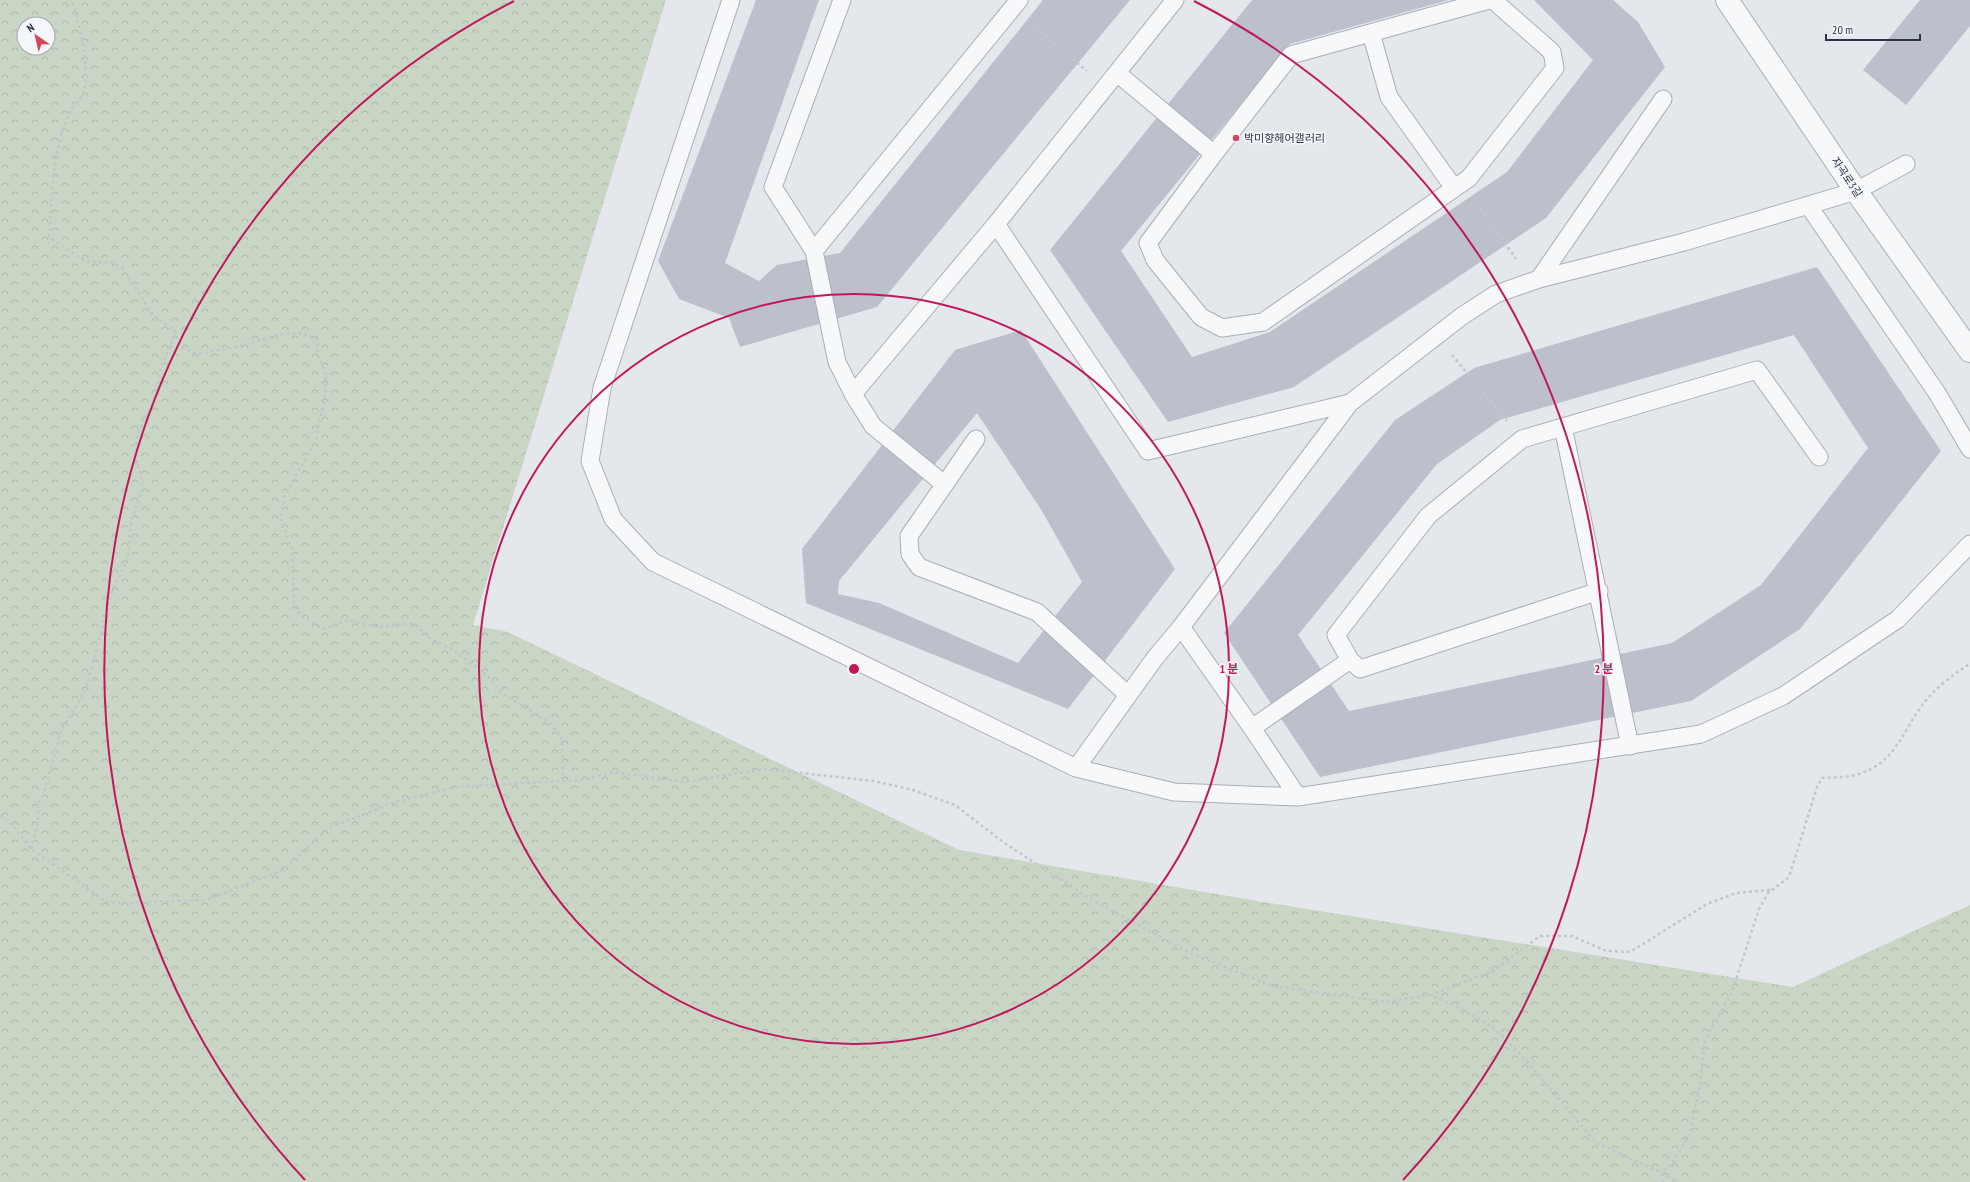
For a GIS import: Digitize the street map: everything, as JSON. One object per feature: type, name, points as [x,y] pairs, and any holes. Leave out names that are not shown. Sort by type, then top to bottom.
[{"type":"street","name":"자곡로3길","points":[[1727,0],[1856,191],[1970,351]]},
{"type":"lane","points":[[731,0],[602,388],[590,461],[613,519],[653,562],[1076,768],[1174,792],[1298,797],[1701,734],[1783,696],[1898,619],[1970,544]]},
{"type":"lane","points":[[842,0],[773,187],[814,251],[837,362],[852,394],[873,426],[944,484]]},
{"type":"lane","points":[[814,251],[1019,0]]},
{"type":"lane","points":[[852,394],[996,224],[1175,0]]},
{"type":"lane","points":[[1489,0],[1292,55],[1214,154],[1148,243],[1155,260],[1201,317],[1222,328],[1263,322],[1469,178],[1555,68],[1552,52],[1493,0]]},
{"type":"lane","points":[[1371,33],[1389,97],[1454,188]]},
{"type":"lane","points":[[1117,73],[1214,154]]},
{"type":"lane","points":[[1539,279],[1663,99]]},
{"type":"lane","points":[[1076,768],[1155,658],[1181,627],[1350,403],[1462,316],[1496,294],[1539,279],[1684,242],[1856,191],[1906,164]]},
{"type":"lane","points":[[1808,205],[1937,393],[1970,450]]},
{"type":"lane","points":[[996,224],[1148,451],[1350,403]]},
{"type":"lane","points":[[1599,590],[1360,669],[1350,660],[1336,635],[1428,516],[1522,439],[1757,370],[1819,457]]},
{"type":"lane","points":[[1563,427],[1599,590],[1630,746]]},
{"type":"lane","points":[[976,439],[909,536],[910,554],[919,567],[1037,612],[1128,695]]},
{"type":"lane","points":[[1181,627],[1252,728],[1298,797]]},
{"type":"lane","points":[[1252,728],[1350,660]]},
{"type":"path","points":[[32,849],[38,823],[38,804],[43,795],[61,731],[85,690],[113,590],[128,559],[132,521],[142,491],[142,479],[136,458],[137,435],[158,393],[160,371],[176,332],[152,314],[122,268],[111,262],[87,262],[49,237],[55,162],[68,115],[83,96],[86,83],[82,39],[72,0]]},
{"type":"path","points":[[1027,20],[1078,63]]},
{"type":"path","points":[[1476,202],[1506,245]]},
{"type":"path","points":[[170,346],[179,346],[199,354],[245,345],[280,334],[298,333],[316,338],[318,355],[326,374],[324,398],[316,438],[285,496],[281,518],[292,550],[294,604],[300,615],[324,629],[348,620],[377,628],[413,623],[431,639],[452,650],[487,675],[499,691],[549,722],[561,736],[564,759],[562,780]]},
{"type":"path","points":[[1467,372],[1505,418]]},
{"type":"path","points":[[1662,1173],[1673,1163],[1690,1133],[1700,1084],[1705,1040],[1732,992],[1759,909],[1768,893],[1789,877],[1817,787],[1822,778],[1858,775],[1880,764],[1890,756],[1924,703],[1960,669],[1970,664]]},
{"type":"path","points":[[0,815],[14,827],[32,849],[108,903],[206,900],[285,869],[327,828],[392,803],[454,787],[581,780],[614,772],[684,782],[764,769],[874,781],[913,790],[955,806],[1003,842],[1092,900],[1190,952],[1273,986],[1386,1002],[1430,995],[1493,971],[1540,936],[1572,936],[1606,951],[1630,952],[1707,904],[1736,893],[1772,890]]},
{"type":"path","points":[[1430,995],[1453,1005],[1494,1027],[1524,1058],[1596,1144],[1662,1173],[1678,1182]]},
{"type":"path","points":[[1662,1173],[1663,1182]]},
{"type":"green space","points":[[0,0],[666,0],[473,625],[508,632],[959,850],[1263,902],[1793,987],[1970,905],[1970,1182],[0,1182]]},
{"type":"building","points":[[756,0],[819,0],[725,263],[759,281],[777,265],[840,253],[1043,0],[1130,0],[877,307],[740,347],[729,318],[679,299],[658,261]]},
{"type":"building","points":[[1252,0],[1449,0],[1290,44],[1121,251],[1192,357],[1270,332],[1507,172],[1593,60],[1534,0],[1613,0],[1638,22],[1665,67],[1546,218],[1294,387],[1168,422],[1050,250]]},
{"type":"building","points":[[1920,0],[1970,0],[1970,26],[1906,105],[1863,70]]},
{"type":"building","points":[[1817,267],[1941,451],[1800,629],[1691,701],[1320,777],[1224,633],[1395,420],[1474,368]],"holes":[[[1794,335],[1868,448],[1761,585],[1672,643],[1349,711],[1298,635],[1437,464],[1500,420]]]},
{"type":"building","points":[[1021,330],[1175,569],[1068,709],[806,603],[802,549],[955,350]],"holes":[[[977,413],[1042,511],[1082,582],[1018,663],[879,603],[838,594],[839,581]]]},
{"type":"place","name":"박미향헤어갤러리","points":[[1236,138]]}]
